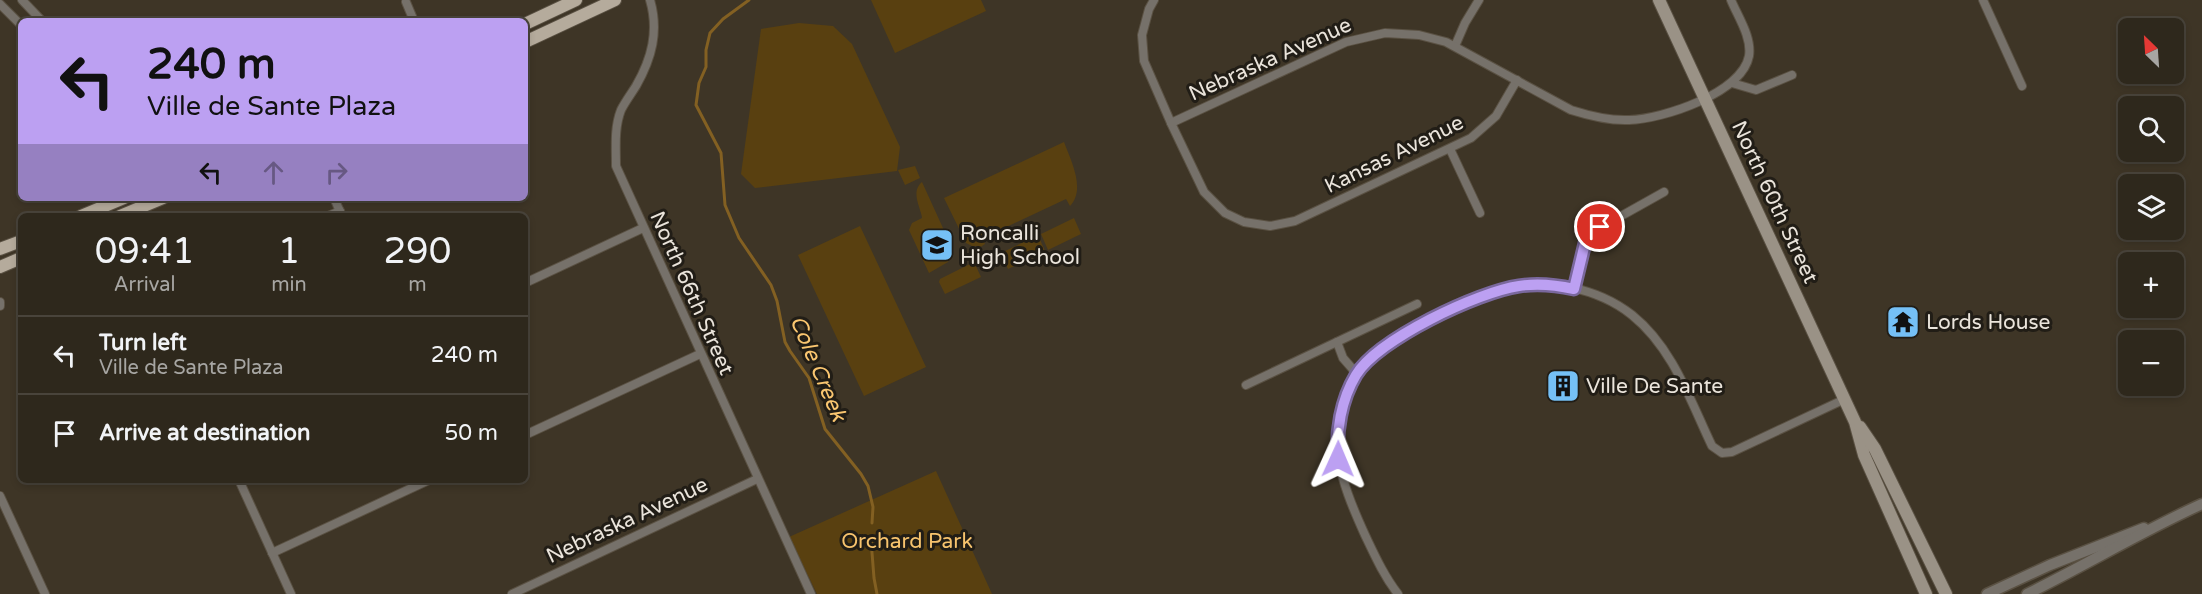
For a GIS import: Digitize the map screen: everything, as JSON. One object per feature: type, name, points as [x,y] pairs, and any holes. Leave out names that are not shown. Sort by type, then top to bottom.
[{"type":"main road","points":[[528,23],[576,0]]},
{"type":"main road","points":[[528,41],[615,0]]},
{"type":"main road","name":"North 60th Street","points":[[1659,0],[1856,422],[1875,449],[1946,594]]},
{"type":"main road","points":[[88,213],[115,201]]},
{"type":"main road","points":[[125,213],[138,203]]},
{"type":"main road","points":[[0,249],[18,242]]},
{"type":"main road","points":[[0,267],[18,259]]},
{"type":"main road","name":"North 60th Street","points":[[1856,422],[1864,455],[1926,594]]},
{"type":"street","points":[[22,0],[39,18]]},
{"type":"street","name":"North 66th Street","points":[[650,0],[655,19],[652,48],[638,82],[622,109],[616,132],[616,166],[811,594]]},
{"type":"street","points":[[1154,0],[1145,22],[1143,51],[1149,75],[1171,123]]},
{"type":"street","points":[[1455,46],[1479,0]]},
{"type":"street","points":[[1517,80],[1571,110],[1610,119],[1633,120],[1656,116],[1704,98],[1732,83],[1746,66],[1749,51],[1746,33],[1731,0]]},
{"type":"street","points":[[1983,0],[2022,86]]},
{"type":"street","points":[[406,2],[413,18]]},
{"type":"street","points":[[0,4],[18,22]]},
{"type":"street","name":"Nebraska Avenue","points":[[1171,123],[1325,51],[1362,37],[1385,33],[1408,33],[1455,46],[1517,80]]},
{"type":"street","points":[[1732,83],[1756,90],[1792,75]]},
{"type":"street","name":"Kansas Avenue","points":[[1171,123],[1204,192],[1220,209],[1244,222],[1269,226],[1295,221],[1471,138],[1503,107],[1517,80]]},
{"type":"street","points":[[1450,149],[1480,213]]},
{"type":"street","points":[[1574,289],[1589,234],[1664,192]]},
{"type":"street","points":[[528,282],[643,228]]},
{"type":"street","points":[[1398,594],[1380,567],[1348,497],[1339,469],[1337,448],[1339,423],[1357,374],[1368,361],[1397,337],[1480,298],[1522,285],[1554,285],[1596,295],[1620,307],[1647,328],[1674,366],[1712,446],[1722,453],[1732,453],[1845,399]]},
{"type":"street","points":[[1246,385],[1417,304]]},
{"type":"street","points":[[1337,342],[1343,358],[1357,374]]},
{"type":"street","points":[[528,434],[700,354]]},
{"type":"street","name":"Nebraska Avenue","points":[[512,594],[757,479]]},
{"type":"street","points":[[240,483],[291,594]]},
{"type":"street","points":[[272,553],[423,483]]},
{"type":"street","points":[[0,496],[45,594]]},
{"type":"street","points":[[2027,594],[2129,542],[2159,524],[2202,504]]},
{"type":"street","points":[[1987,594],[2125,534],[2159,524]]},
{"type":"green space","points":[[871,0],[981,0],[986,11],[895,53]]},
{"type":"green space","points":[[799,23],[833,26],[852,44],[900,147],[897,171],[755,188],[741,174],[761,29]]},
{"type":"green space","points":[[1064,142],[1077,183],[1075,199],[1070,206],[1066,199],[983,238],[985,244],[979,248],[966,243],[944,198]]},
{"type":"green space","points":[[915,166],[920,178],[905,185],[898,170]]},
{"type":"green space","points":[[922,182],[953,250],[948,262],[929,273],[909,230],[912,223],[922,218],[916,195]]},
{"type":"green space","points":[[1074,218],[1081,234],[1048,250],[1041,234]]},
{"type":"green space","points":[[860,226],[926,367],[864,396],[798,255]]},
{"type":"green space","points":[[1038,235],[1045,251],[1008,269],[1001,253]]},
{"type":"green space","points":[[974,262],[981,277],[945,294],[939,282],[940,279]]},
{"type":"green space","name":"Orchard Park","points":[[936,471],[992,594],[817,594],[789,537]]},
{"type":"waterway","name":"Cole Creek","points":[[749,0],[723,19],[710,33],[706,50],[706,67],[699,83],[696,105],[721,153],[725,205],[739,238],[771,285],[777,301],[785,342],[809,378],[825,429],[868,486],[873,507],[872,523]]},
{"type":"waterway","name":"Cole Creek","points":[[871,540],[877,594]]},
{"type":"place","name":"Roncalli High School","points":[[937,245]]},
{"type":"place","name":"Lords House","points":[[1903,322]]},
{"type":"place","name":"Ville De Sante","points":[[1563,386]]},
{"type":"route","points":[[1338,459],[1339,423],[1349,390],[1357,374],[1388,343],[1415,327],[1501,290],[1522,285],[1543,284],[1574,289],[1586,239],[1589,234],[1600,227]]}]
